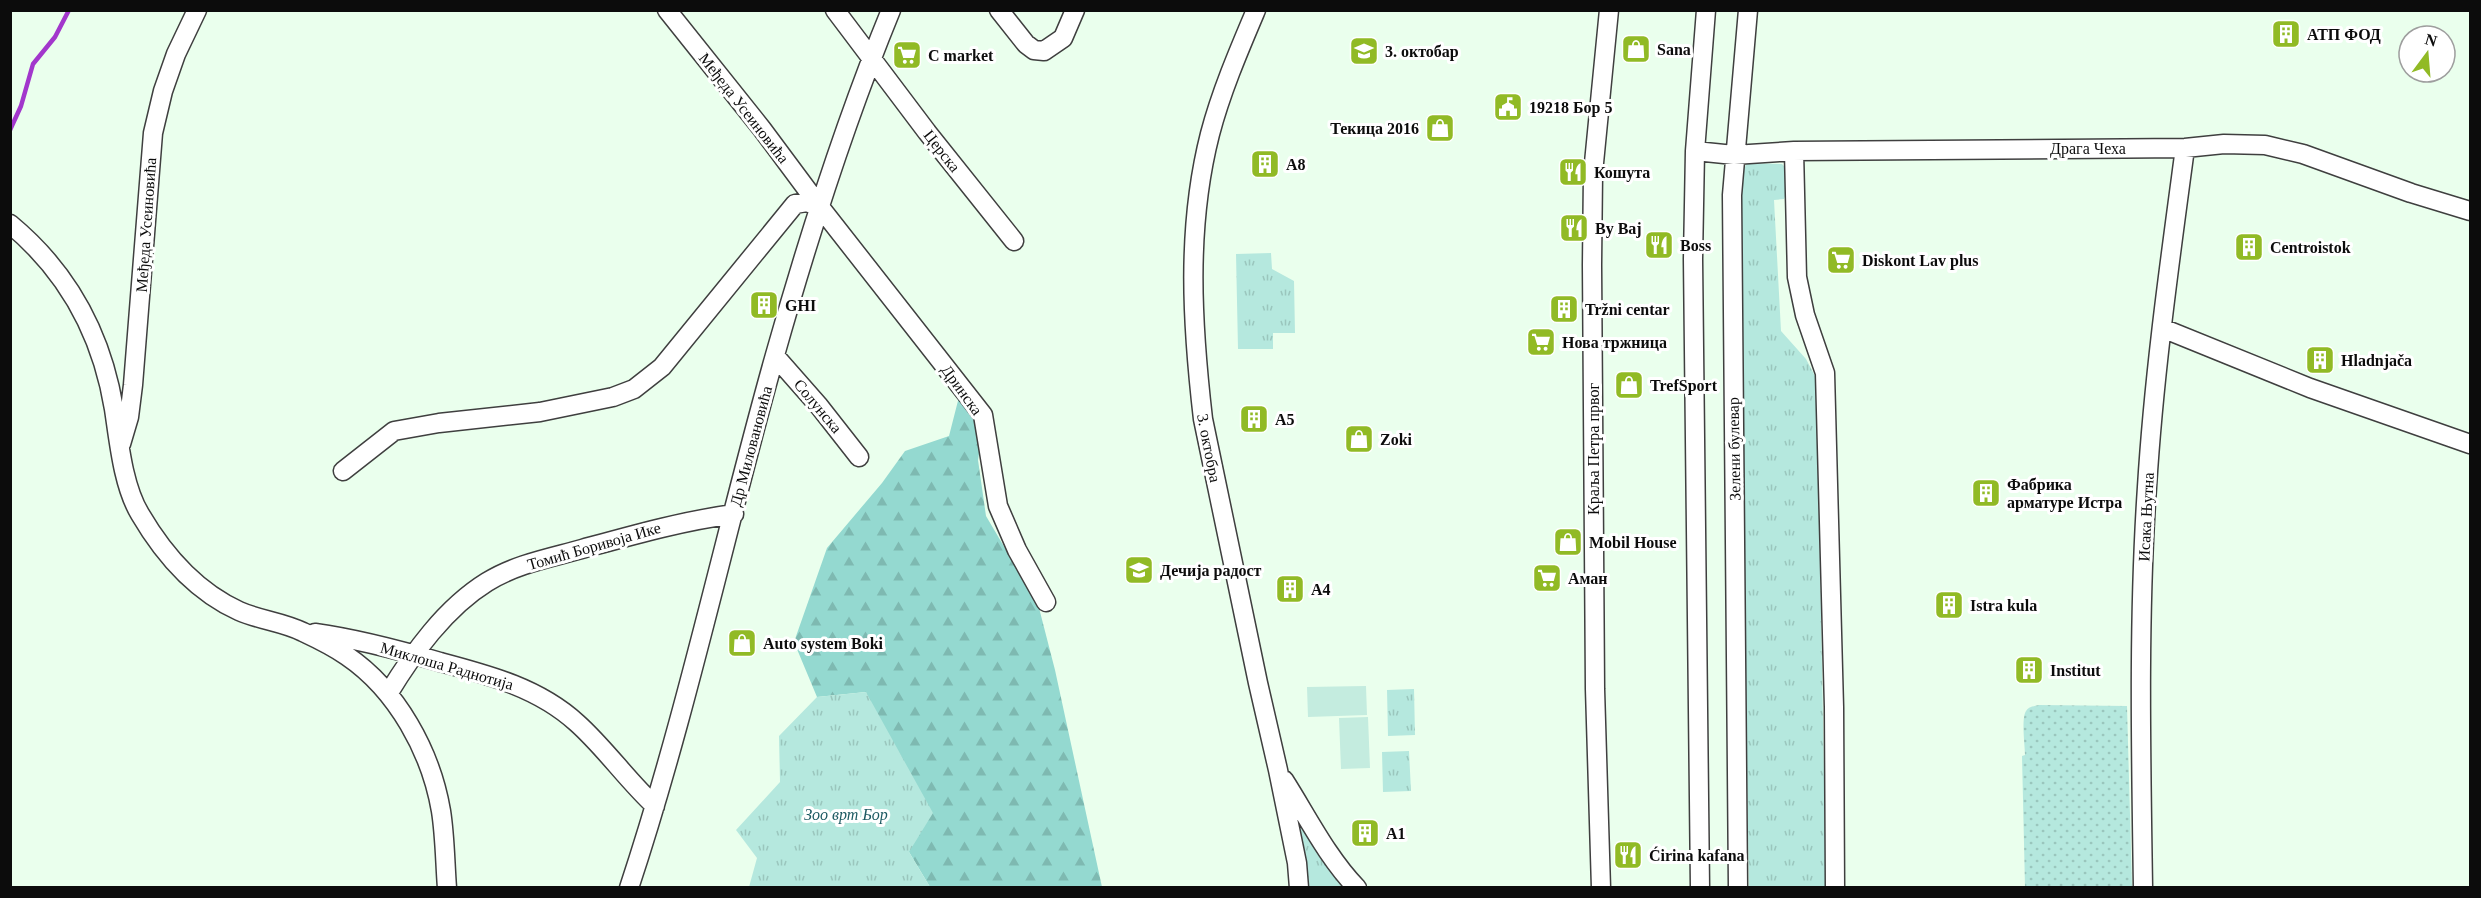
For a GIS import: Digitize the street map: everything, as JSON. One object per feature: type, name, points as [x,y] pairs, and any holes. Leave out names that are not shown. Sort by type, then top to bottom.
[{"type":"street","name":"Међеда Усеиновића","points":[[120,446],[129,417],[133,385],[153,133],[163,91],[176,54],[197,10]]},
{"type":"street","name":"Међеда Усеиновића","points":[[667,10],[762,129],[820,207]]},
{"type":"street","name":"Церска","points":[[835,10],[1014,242]]},
{"type":"street","name":"Др Миловановића","points":[[628,888],[655,806],[693,672],[775,356],[820,207],[871,59],[891,10]]},
{"type":"street","points":[[999,10],[1026,44],[1035,50],[1044,51],[1063,38],[1075,10]]},
{"type":"street","name":"3. октобра","points":[[1256,10],[1236,58],[1210,134],[1198,191],[1193,255],[1193,300],[1198,382],[1203,419],[1278,770],[1297,863],[1299,888]]},
{"type":"street","name":"Краља Петра првог","points":[[1601,888],[1595,689],[1592,255],[1593,173],[1609,10]]},
{"type":"street","points":[[1700,888],[1693,259],[1695,151],[1706,10]]},
{"type":"street","name":"Зелени булевар","points":[[1738,888],[1732,195],[1748,10]]},
{"type":"street","name":"Драга Чеха","points":[[1695,151],[1734,155],[1794,151],[2185,148],[2224,144],[2265,145],[2303,154],[2411,193],[2470,211]]},
{"type":"street","name":"Исака Њутна","points":[[2143,888],[2140,708],[2147,487],[2162,328],[2185,148]]},
{"type":"street","points":[[1794,151],[1797,277],[1804,315],[1825,373],[1834,707],[1835,888]]},
{"type":"street","points":[[344,471],[394,431],[439,423],[540,412],[613,397],[634,389],[662,367],[795,204],[807,202],[820,207]]},
{"type":"street","name":"Дринска","points":[[820,207],[983,416],[998,506],[1017,550],[1046,602]]},
{"type":"street","points":[[10,224],[42,252],[85,315],[103,359],[125,473],[138,511],[158,543],[181,572],[213,596],[239,611],[302,631],[348,656],[388,694],[415,735],[432,773],[441,811],[447,888]]},
{"type":"street","points":[[2162,328],[2310,388],[2470,444]]},
{"type":"street","name":"Солунска","points":[[775,356],[819,406],[859,457]]},
{"type":"street","name":"Томић Боривоја Ике","points":[[388,694],[435,627],[471,593],[488,581],[538,560],[672,524],[734,514]]},
{"type":"street","name":"Миклоша Раднотија","points":[[302,631],[415,655],[502,680],[547,700],[577,723],[634,787],[655,806]]},
{"type":"street","points":[[1278,770],[1315,830],[1357,888]]},
{"type":"green space","points":[[1747,163],[1782,164],[1787,172],[1788,185],[1784,199],[1774,200],[1781,331],[1806,359],[1815,376],[1817,393],[1826,887],[1749,887],[1737,195],[1739,179]]},
{"type":"green space","points":[[1271,253],[1272,269],[1294,281],[1295,333],[1273,333],[1273,349],[1238,349],[1236,254]]},
{"type":"green space","points":[[961,389],[983,429],[978,460],[986,516],[1038,604],[1055,670],[1102,887],[930,887],[909,852],[866,692],[817,697],[794,642],[827,548],[882,483],[905,451],[949,436]]},
{"type":"green space","points":[[1414,689],[1415,735],[1388,736],[1387,690]]},
{"type":"green space","name":"Зоо врт Бор","points":[[866,692],[933,813],[909,852],[930,887],[749,887],[757,858],[736,830],[780,782],[779,736],[817,697]]},
{"type":"green space","points":[[2039,705],[2127,706],[2132,887],[2025,887],[2022,756],[2025,755],[2024,720],[2027,710]]},
{"type":"green space","points":[[1409,751],[1411,791],[1383,792],[1382,752]]},
{"type":"green space","points":[[1294,811],[1346,887],[1306,887]]},
{"type":"shaded area","points":[[1366,686],[1367,715],[1308,717],[1307,687]]},
{"type":"shaded area","points":[[1368,717],[1370,768],[1341,769],[1339,718]]},
{"type":"waterway","points":[[10,130],[21,106],[33,64],[55,37],[69,10]]},
{"type":"place","name":"АТП ФОД","points":[[2286,34]]},
{"type":"place","name":"Sana","points":[[1636,49]]},
{"type":"place","name":"3. октобар","points":[[1364,51]]},
{"type":"place","name":"C market","points":[[907,55]]},
{"type":"place","name":"19218 Бор 5","points":[[1508,107]]},
{"type":"place","name":"Текица 2016","points":[[1440,128]]},
{"type":"place","name":"A8","points":[[1265,164]]},
{"type":"place","name":"Кошута","points":[[1573,172]]},
{"type":"place","name":"By Baj","points":[[1574,228]]},
{"type":"place","name":"Boss","points":[[1659,245]]},
{"type":"place","name":"Centroistok","points":[[2249,247]]},
{"type":"place","name":"Diskont Lav plus","points":[[1841,260]]},
{"type":"place","name":"GHI","points":[[764,305]]},
{"type":"place","name":"Tržni centar","points":[[1564,309]]},
{"type":"place","name":"Нова тржница","points":[[1541,342]]},
{"type":"place","name":"Hladnjača","points":[[2320,360]]},
{"type":"place","name":"TrefSport","points":[[1629,385]]},
{"type":"place","name":"A5","points":[[1254,419]]},
{"type":"place","name":"Zoki","points":[[1359,439]]},
{"type":"place","name":"Фабрика арматуре Истра","points":[[1986,493]]},
{"type":"place","name":"Mobil House","points":[[1568,542]]},
{"type":"place","name":"Дечија радост","points":[[1139,570]]},
{"type":"place","name":"Аман","points":[[1547,578]]},
{"type":"place","name":"A4","points":[[1290,589]]},
{"type":"place","name":"Istra kula","points":[[1949,605]]},
{"type":"place","name":"Auto system Boki","points":[[742,643]]},
{"type":"place","name":"Institut","points":[[2029,670]]},
{"type":"place","name":"A1","points":[[1365,833]]},
{"type":"place","name":"Ćirina kafana","points":[[1628,855]]}]
